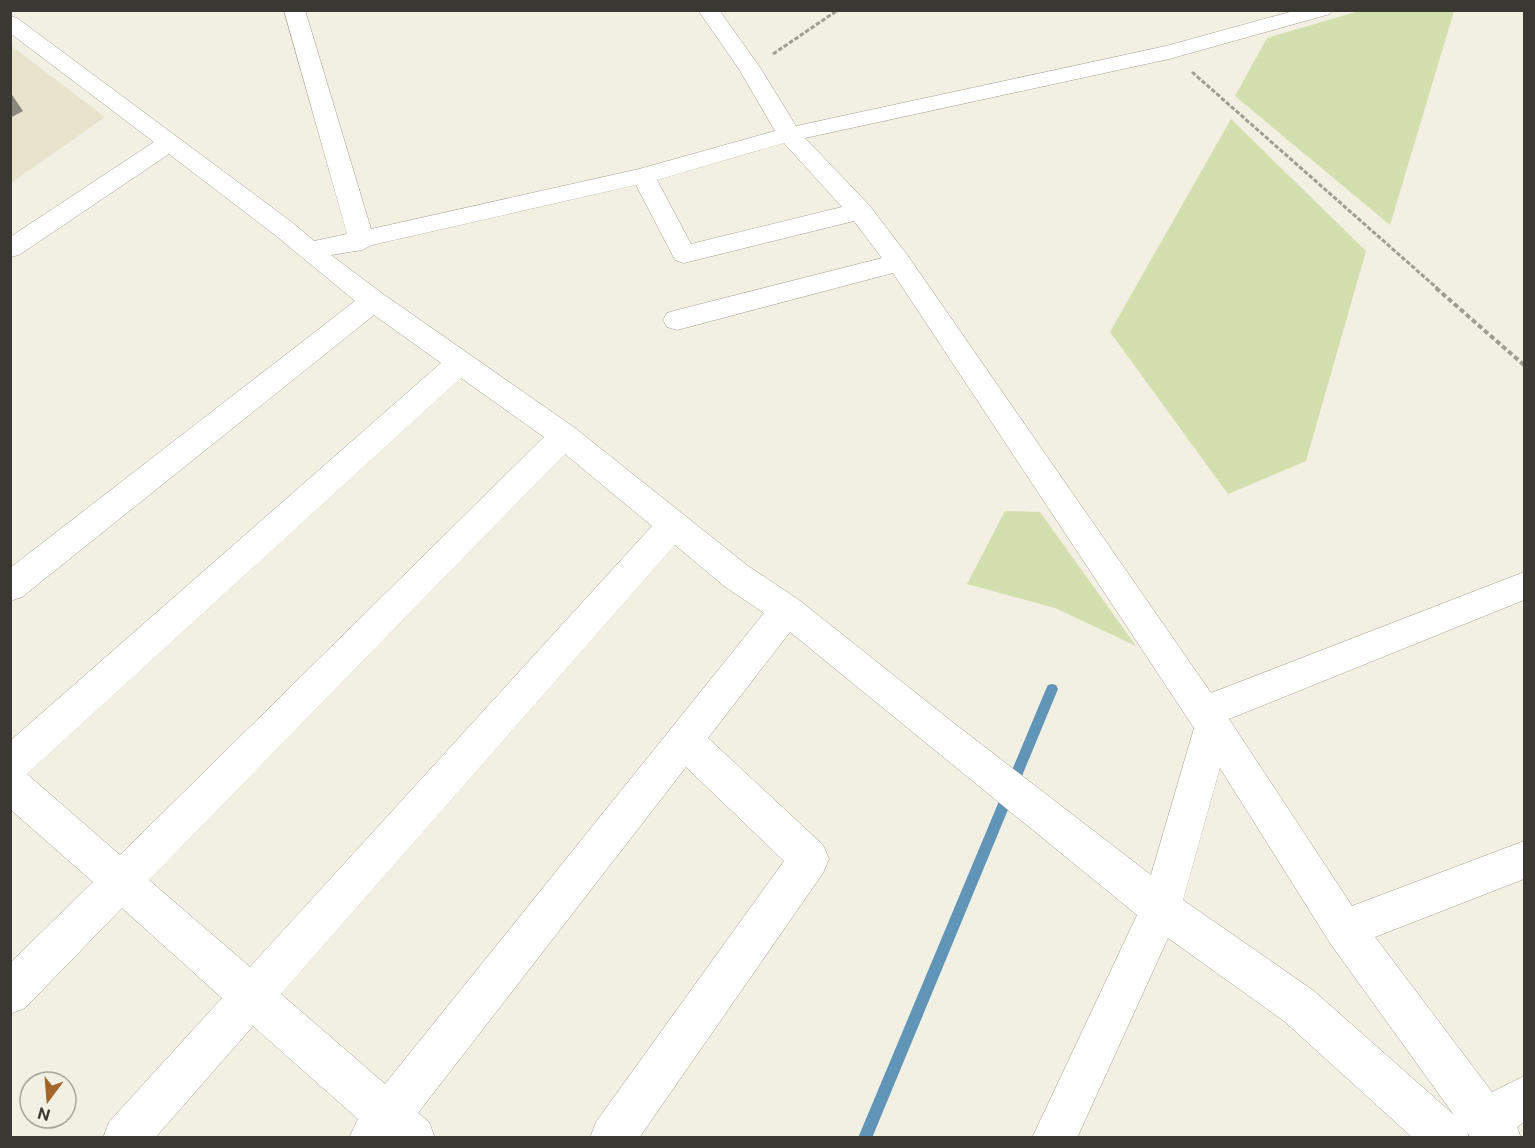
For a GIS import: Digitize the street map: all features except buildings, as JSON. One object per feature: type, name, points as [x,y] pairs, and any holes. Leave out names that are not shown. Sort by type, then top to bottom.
[{"type":"street","points":[[294,10],[362,241]]},
{"type":"street","points":[[708,10],[750,69],[789,134],[860,211],[899,262],[1208,719],[1477,1132]]},
{"type":"street","points":[[309,251],[362,241],[643,176],[789,134],[1169,52],[1323,10]]},
{"type":"street","points":[[10,22],[374,300],[564,436],[736,576],[787,610],[942,736],[1104,861],[1161,909],[1477,1132]]},
{"type":"street","points":[[10,249],[170,142]]},
{"type":"street","points":[[643,176],[684,254],[860,211]]},
{"type":"street","points":[[677,320],[899,262]]},
{"type":"street","points":[[10,587],[374,300]]},
{"type":"street","points":[[10,765],[461,362]]},
{"type":"street","points":[[10,993],[564,436]]},
{"type":"street","points":[[125,1137],[673,525]]},
{"type":"street","points":[[1208,719],[1524,586]]},
{"type":"street","points":[[10,784],[251,996],[391,1130],[787,610]]},
{"type":"street","points":[[1054,1137],[1161,909],[1208,719]]},
{"type":"street","points":[[612,1137],[810,859],[685,741]]},
{"type":"street","points":[[1344,929],[1524,860]]},
{"type":"street","points":[[1477,1132],[1524,1098]]},
{"type":"path","points":[[750,69],[838,10]]},
{"type":"path","points":[[1169,52],[1524,365]]},
{"type":"shaded area","points":[[10,45],[105,117],[11,183],[10,183]]},
{"type":"green space","points":[[1359,11],[1454,11],[1390,225],[1235,96],[1267,38]]},
{"type":"green space","points":[[1231,119],[1366,251],[1306,461],[1228,494],[1110,332]]},
{"type":"green space","points":[[1005,511],[1040,512],[1136,646],[1055,608],[967,584]]},
{"type":"waterway","points":[[865,1138],[1052,689]]}]
